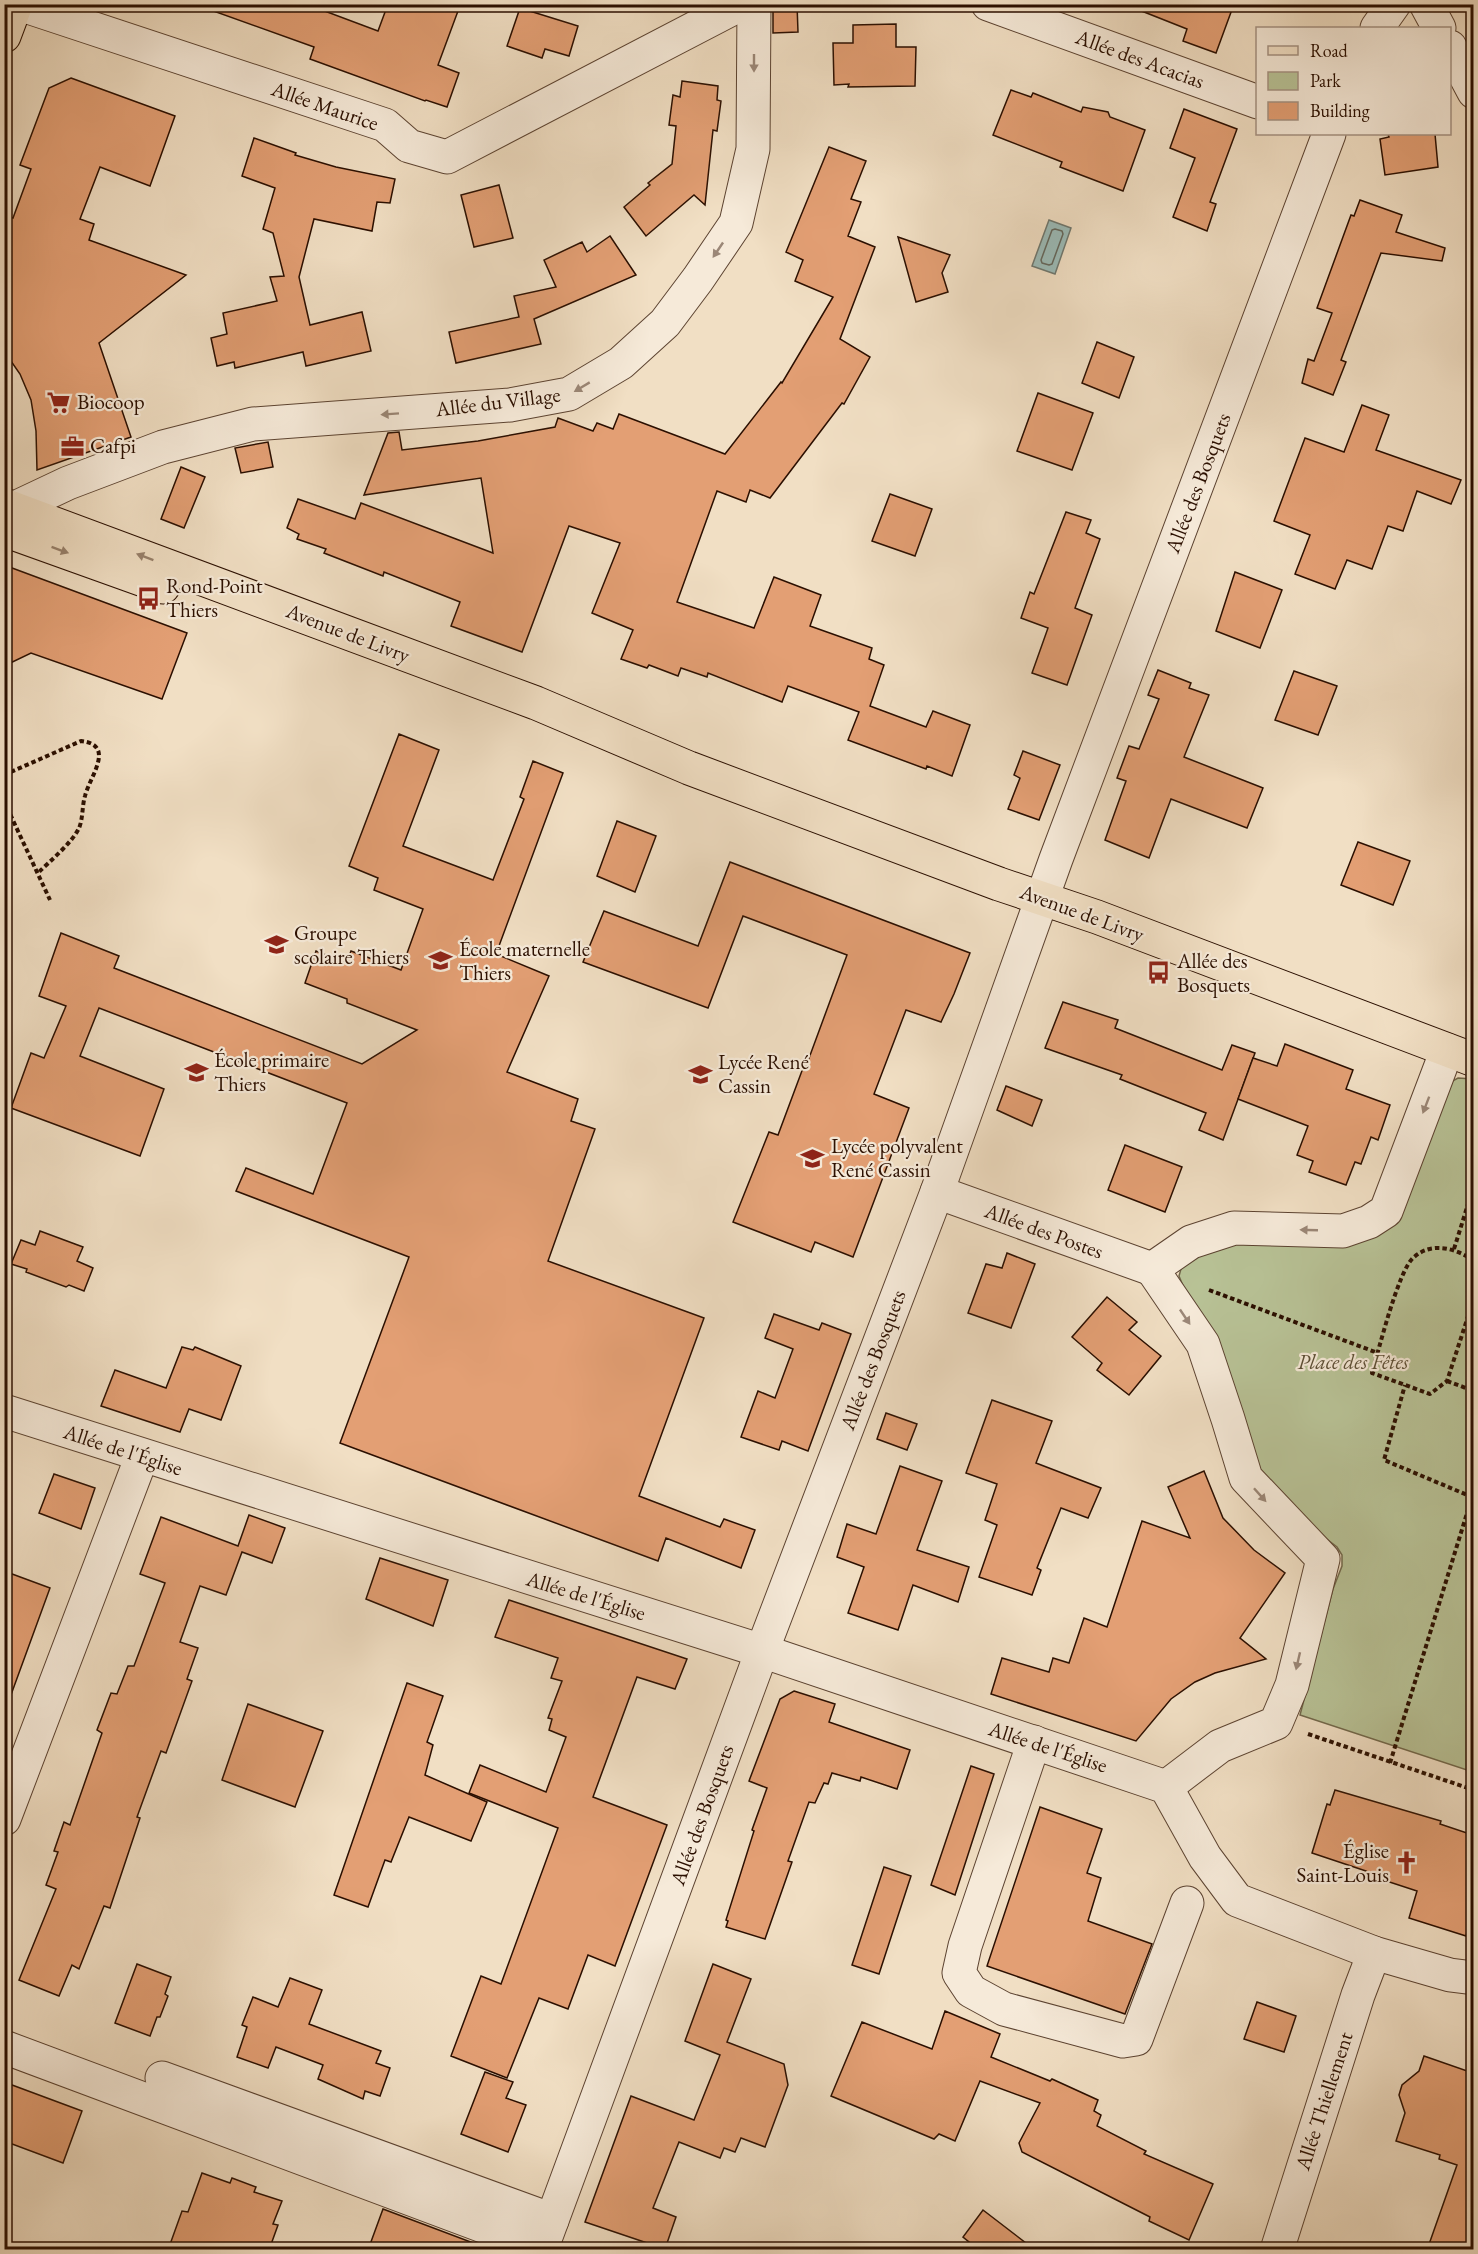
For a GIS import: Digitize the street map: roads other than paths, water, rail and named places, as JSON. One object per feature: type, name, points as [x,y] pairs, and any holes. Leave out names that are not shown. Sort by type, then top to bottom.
[{"type":"main road","points":[[4,36],[18,4]]},
{"type":"main road","name":"Avenue de Livry","points":[[8,514],[536,703],[689,768],[1460,1055]]},
{"type":"street","name":"Allée Maurice","points":[[18,4],[385,125],[409,146],[447,157],[741,4]]},
{"type":"street","name":"Allée du Village","points":[[8,514],[68,483],[163,447],[253,424],[510,405],[569,394],[621,363],[665,323],[736,223],[753,149],[754,4]]},
{"type":"street","name":"Allée des Acacias","points":[[988,4],[1256,102]]},
{"type":"street","points":[[1378,27],[1394,4]]},
{"type":"street","points":[[1426,4],[1438,27]]},
{"type":"street","points":[[1451,51],[1473,92]]},
{"type":"street","name":"Allée des Bosquets","points":[[545,2239],[762,1651],[937,1192],[1041,898],[1329,135]]},
{"type":"street","points":[[1460,1055],[1386,1211],[1369,1222],[1343,1231],[1234,1228],[1191,1242],[1152,1269],[1203,1344],[1245,1478],[1323,1559],[1292,1685],[1276,1723],[1220,1746],[1195,1763],[1167,1787],[1205,1857],[1238,1900],[1374,1953],[1450,1975],[1473,1978]]},
{"type":"street","name":"Allée des Postes","points":[[937,1192],[1152,1269]]},
{"type":"street","name":"Allée de l'Église","points":[[4,1411],[762,1651],[1167,1787]]},
{"type":"street","points":[[4,1819],[142,1456]]},
{"type":"street","points":[[1034,1743],[965,1946],[958,1973],[971,1991],[1004,2009],[1123,2041],[1136,2039],[1187,1903]]},
{"type":"street","name":"Allée Thiellement","points":[[1277,2250],[1358,1995],[1374,1953]]},
{"type":"street","points":[[4,2047],[545,2239]]},
{"type":"street","points":[[162,2078],[545,2239]]},
{"type":"water","points":[[1049,220],[1071,228],[1055,274],[1032,266]]},
{"type":"place","name":"Biocoop","points":[[59,402]]},
{"type":"place","name":"Cafpi","points":[[72,446]]},
{"type":"place","name":"Rond-Point Thiers","points":[[148,598]]},
{"type":"place","name":"Groupe scolaire Thiers","points":[[276,945]]},
{"type":"place","name":"École maternelle Thiers","points":[[441,961]]},
{"type":"place","name":"Allée des Bosquets","points":[[1159,973]]},
{"type":"place","name":"École primaire Thiers","points":[[196,1072]]},
{"type":"place","name":"Lycée René Cassin","points":[[700,1074]]},
{"type":"place","name":"Lycée polyvalent René Cassin","points":[[813,1158]]},
{"type":"place","name":"Église Saint-Louis","points":[[1407,1863]]},
{"type":"park label","name":"Place des Fêtes","points":[[1353,1362]]}]
